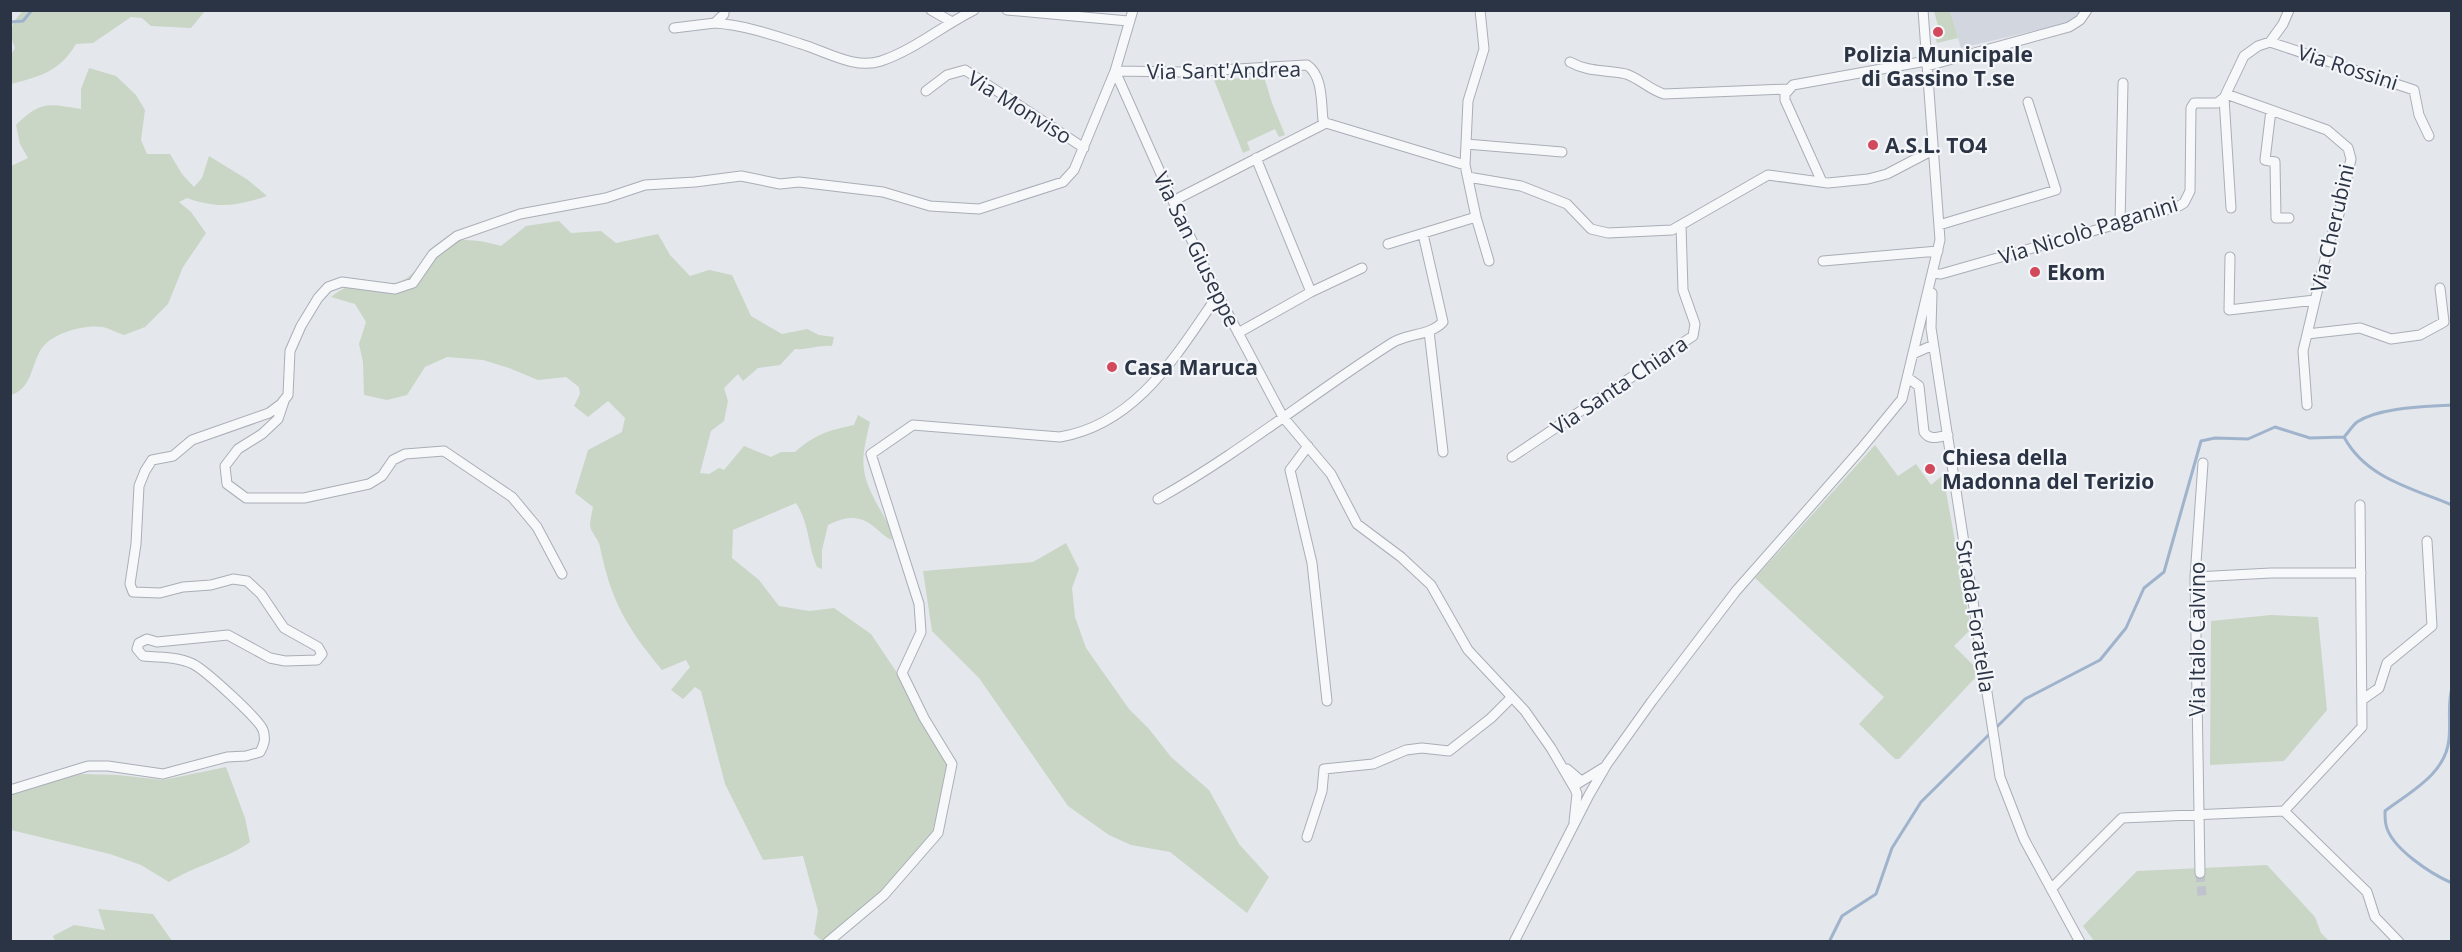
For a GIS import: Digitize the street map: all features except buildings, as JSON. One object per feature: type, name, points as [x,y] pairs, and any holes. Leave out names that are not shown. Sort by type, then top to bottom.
[{"type":"street","points":[[715,23],[724,14],[724,10]]},
{"type":"street","points":[[931,10],[952,22]]},
{"type":"street","points":[[674,28],[715,23],[732,24],[860,64],[879,62],[912,47],[974,10]]},
{"type":"street","points":[[1007,10],[1128,21]]},
{"type":"street","points":[[562,574],[537,527],[512,496],[444,451],[405,453],[393,460],[382,476],[369,484],[304,498],[246,498],[227,484],[225,466],[238,449],[262,434],[278,419],[288,395],[290,351],[318,298],[328,287],[342,282],[395,289],[413,284],[433,254],[457,236],[520,214],[606,198],[645,185],[741,176],[780,184],[799,182],[883,192],[930,206],[979,209],[1063,182],[1074,170],[1084,148],[1114,71],[1133,10]]},
{"type":"street","points":[[1480,10],[1484,49],[1468,100],[1465,165],[1476,218],[1489,261]]},
{"type":"street","points":[[1514,942],[1590,793],[1607,764],[1652,701],[1736,591],[1902,399],[1941,240],[1923,10]]},
{"type":"street","points":[[1822,182],[1785,100],[1788,89],[1793,85],[1927,64],[2069,27],[2080,20],[2087,10]]},
{"type":"street","points":[[2231,208],[2225,96],[2244,56],[2258,46],[2270,42],[2277,35],[2285,12]]},
{"type":"street","name":"Via Rossini","points":[[2270,42],[2414,90],[2419,115],[2429,136]]},
{"type":"street","points":[[1570,62],[1585,70],[1602,70],[1629,75],[1664,94],[1788,89]]},
{"type":"street","name":"Via Sant'Andrea","points":[[1114,71],[1185,72],[1307,65],[1314,69],[1318,77],[1323,120],[1326,123]]},
{"type":"street","name":"Via Monviso","points":[[926,91],[947,75],[958,70],[965,70],[1084,148]]},
{"type":"street","name":"Via San Giuseppe","points":[[1114,71],[1218,295],[1283,417],[1331,474],[1357,524],[1401,557],[1431,585],[1468,650],[1526,711],[1579,786],[1588,783],[1590,793]]},
{"type":"street","points":[[2120,223],[2123,84]]},
{"type":"street","name":"Via Cherubini","points":[[2225,96],[2327,130],[2348,148],[2350,159],[2337,223],[2329,242],[2303,351],[2307,405]]},
{"type":"street","name":"Via Nicolò Paganini","points":[[1933,273],[1941,274],[2177,207],[2184,203],[2190,192],[2191,108],[2194,103],[2217,103],[2225,96]]},
{"type":"street","points":[[1939,225],[2056,190],[2028,102]]},
{"type":"street","points":[[2271,110],[2265,160],[2275,162],[2276,219],[2289,218]]},
{"type":"street","points":[[1173,201],[1326,123],[1465,165]]},
{"type":"street","points":[[1466,144],[1562,152]]},
{"type":"street","points":[[1468,177],[1521,186],[1567,204],[1591,229],[1608,233],[1672,230],[1767,175],[1822,182],[1868,179],[1887,174],[1933,150]]},
{"type":"street","points":[[1256,158],[1311,291]]},
{"type":"street","points":[[1388,244],[1476,218]]},
{"type":"street","name":"Via Santa Chiara","points":[[1512,458],[1693,336],[1695,324],[1683,290],[1681,225]]},
{"type":"street","points":[[1158,500],[1198,477],[1398,339],[1437,328],[1443,322],[1423,234]]},
{"type":"street","points":[[1822,261],[1938,251]]},
{"type":"street","points":[[2230,257],[2229,310],[2315,300]]},
{"type":"street","points":[[1238,333],[1311,291],[1362,268]]},
{"type":"street","name":"Strada Foratella","points":[[1933,273],[1931,328],[2001,777],[2008,801],[2024,838],[2080,942]]},
{"type":"street","points":[[2307,334],[2360,328],[2391,339],[2420,335],[2444,322],[2440,288]]},
{"type":"street","points":[[828,942],[884,895],[938,833],[952,764],[924,718],[902,673],[921,632],[919,604],[871,454],[913,425],[1060,437],[1082,434],[1141,397],[1167,368],[1218,295]]},
{"type":"street","points":[[1918,336],[1931,328]]},
{"type":"street","points":[[1429,331],[1443,452]]},
{"type":"street","points":[[1913,354],[1934,345]]},
{"type":"street","points":[[1908,378],[1919,386],[1924,432],[1934,438],[1948,435]]},
{"type":"street","points":[[10,790],[88,766],[108,766],[163,774],[227,757],[246,756],[260,752],[265,744],[263,730],[206,672],[192,663],[177,659],[143,656],[137,649],[139,643],[147,639],[157,642],[228,635],[270,658],[285,661],[317,660],[322,654],[318,646],[284,628],[261,594],[247,581],[233,579],[160,593],[133,592],[130,584],[136,544],[140,486],[144,471],[152,460],[173,456],[192,440],[268,413],[285,399]]},
{"type":"street","points":[[1308,446],[1290,470],[1312,563],[1327,701]]},
{"type":"street","name":"Via Italo Calvino","points":[[2200,873],[2195,578],[2203,463]]},
{"type":"street","points":[[2051,890],[2122,818],[2284,811],[2362,727],[2360,504]]},
{"type":"street","points":[[2362,700],[2379,688],[2387,663],[2433,626],[2427,541]]},
{"type":"street","points":[[2195,578],[2271,573],[2361,573]]},
{"type":"street","points":[[1307,837],[1322,791],[1324,769],[1373,764],[1379,759],[1406,750],[1422,748],[1449,751],[1491,718],[1512,697]]},
{"type":"street","points":[[1574,824],[1579,786],[1607,764]]},
{"type":"street","points":[[1579,786],[1583,797],[1590,793]]},
{"type":"street","points":[[2284,811],[2367,892],[2375,917],[2399,942]]},
{"type":"shaded area","points":[[1950,11],[2087,11],[2080,20],[1961,48]]},
{"type":"green space","points":[[23,11],[205,11],[191,28],[151,26],[142,18],[131,17],[93,43],[76,44],[63,61],[48,72],[11,84],[11,55],[15,48],[11,32],[16,19]]},
{"type":"green space","points":[[1934,11],[1950,11],[1958,38],[1937,43],[1933,29],[1938,26]]},
{"type":"green space","points":[[89,68],[116,76],[136,95],[145,110],[141,140],[147,154],[170,154],[182,174],[194,187],[202,178],[209,156],[248,180],[267,196],[227,205],[208,204],[187,198],[179,202],[191,212],[206,233],[183,267],[168,304],[145,327],[124,335],[95,326],[68,331],[51,339],[40,351],[27,383],[11,395],[11,166],[28,158],[20,144],[16,125],[32,111],[46,106],[81,109],[81,89]]},
{"type":"green space","points":[[1258,70],[1262,70],[1285,135],[1279,137],[1275,129],[1247,142],[1250,150],[1243,153],[1212,75],[1225,72],[1226,79],[1258,77]]},
{"type":"green space","points":[[559,221],[571,233],[601,231],[616,243],[658,234],[670,255],[690,276],[709,270],[732,275],[751,316],[782,334],[807,329],[819,335],[834,337],[832,346],[795,349],[780,365],[758,368],[743,381],[738,374],[724,388],[728,401],[724,421],[711,431],[700,473],[709,474],[719,468],[724,470],[744,446],[771,457],[781,452],[795,452],[822,434],[854,425],[858,415],[870,422],[864,456],[865,474],[867,483],[889,527],[892,540],[867,522],[856,518],[834,522],[828,525],[822,550],[822,569],[817,567],[804,518],[796,503],[733,530],[732,558],[759,580],[779,606],[809,611],[834,608],[871,634],[946,746],[948,767],[932,834],[904,879],[822,941],[814,934],[818,911],[803,856],[763,860],[725,784],[701,691],[695,687],[683,699],[671,690],[690,667],[686,660],[662,670],[639,641],[622,613],[609,583],[599,544],[590,526],[593,507],[575,493],[588,450],[622,432],[625,418],[608,401],[588,417],[574,406],[580,394],[579,387],[566,377],[538,380],[483,360],[447,357],[425,367],[407,395],[387,400],[364,395],[363,362],[359,344],[366,322],[355,304],[331,297],[347,287],[358,284],[402,281],[414,272],[434,248],[442,244],[472,240],[501,246],[526,226]]},
{"type":"green space","points":[[1875,445],[1898,476],[1916,464],[1931,485],[1943,475],[1971,629],[1954,646],[1975,667],[1975,678],[1899,759],[1895,759],[1859,724],[1884,697],[1755,578]]},
{"type":"green space","points":[[1066,543],[1079,569],[1072,588],[1075,617],[1086,648],[1129,709],[1149,729],[1171,757],[1209,790],[1239,844],[1269,877],[1247,913],[1170,852],[1131,845],[1109,835],[1068,806],[979,678],[932,631],[923,571],[1033,562]]},
{"type":"green space","points":[[2271,615],[2318,617],[2327,710],[2284,761],[2210,765],[2211,621]]},
{"type":"green space","points":[[226,767],[245,818],[250,842],[230,854],[169,882],[141,865],[110,854],[11,830],[11,791],[81,774],[163,780]]},
{"type":"green space","points":[[2267,865],[2315,917],[2321,933],[2329,941],[2094,941],[2083,926],[2137,871]]},
{"type":"green space","points":[[98,909],[153,914],[172,941],[55,941],[53,936],[74,925],[105,930]]},
{"type":"waterway","points":[[10,22],[23,21],[32,10]]},
{"type":"waterway","points":[[2452,405],[2378,413],[2357,422],[2344,437],[2364,463],[2377,472],[2406,487],[2452,505]]},
{"type":"waterway","points":[[1829,942],[1842,916],[1876,894],[1892,848],[1921,802],[2025,699],[2100,660],[2126,628],[2144,588],[2164,572],[2201,441],[2215,438],[2248,439],[2275,427],[2310,438],[2344,437]]},
{"type":"waterway","points":[[2452,688],[2449,739],[2441,762],[2425,781],[2385,811],[2386,825],[2395,842],[2423,867],[2452,883]]},
{"type":"tunnel","points":[[2200,873],[2202,896]]},
{"type":"place","name":"Polizia Municipale di Gassino T.se","points":[[1938,32]]},
{"type":"place","name":"A.S.L. TO4","points":[[1873,145]]},
{"type":"place","name":"Ekom","points":[[2035,272]]},
{"type":"place","name":"Casa Maruca","points":[[1112,367]]},
{"type":"place","name":"Chiesa della Madonna del Terizio","points":[[1930,469]]}]
